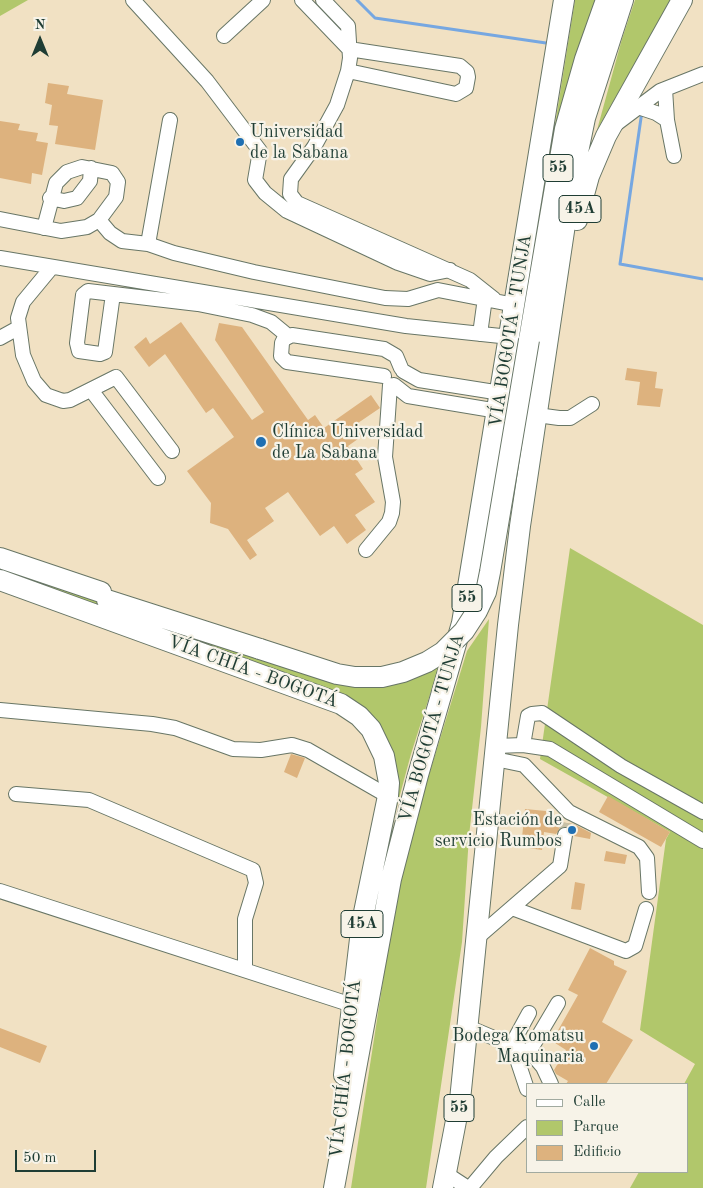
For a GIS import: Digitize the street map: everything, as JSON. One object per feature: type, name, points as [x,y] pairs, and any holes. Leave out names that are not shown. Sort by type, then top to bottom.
[{"type":"highway","name":"VÍA BOGOTÁ - TUNJA","points":[[334,1188],[391,879],[462,622],[500,402],[520,338],[499,302],[564,0]]},
{"type":"highway","name":"55","points":[[520,338],[565,129],[585,59],[606,0]]},
{"type":"highway","name":"55","points":[[444,1181],[460,1100],[514,581],[570,192],[583,128],[623,0]]},
{"type":"highway","name":"45A","points":[[554,307],[589,176],[609,130],[682,0]]},
{"type":"highway","points":[[0,564],[178,624],[337,674],[355,677],[382,677],[403,672],[427,662],[443,652],[464,631],[480,605],[490,572],[520,338]]},
{"type":"highway","points":[[0,558],[104,598]]},
{"type":"highway","name":"VÍA CHÍA - BOGOTÁ","points":[[0,580],[341,704],[359,716],[379,743],[388,769],[388,796],[368,888],[352,1005],[334,1188]]},
{"type":"lane","points":[[133,0],[207,81],[260,151],[255,180],[259,188],[287,210],[450,270],[475,283],[499,302]]},
{"type":"lane","points":[[224,36],[262,0]]},
{"type":"lane","points":[[302,0],[349,49],[460,66],[467,72],[468,77],[466,88],[456,94],[348,71]]},
{"type":"lane","points":[[323,0],[346,23],[349,49],[348,71],[337,105],[314,147],[296,170],[290,186],[290,194],[297,203],[352,234]]},
{"type":"lane","points":[[609,130],[665,89],[703,74]]},
{"type":"lane","points":[[665,89],[667,120],[674,156]]},
{"type":"lane","points":[[638,107],[656,113],[667,120]]},
{"type":"lane","points":[[148,244],[170,120]]},
{"type":"lane","points":[[50,198],[64,201],[77,198],[90,182],[91,168]]},
{"type":"lane","points":[[0,219],[44,228],[74,231],[87,227],[99,220],[116,197],[118,182],[112,173],[91,168],[74,169],[67,172],[56,183],[50,198],[44,228]]},
{"type":"lane","points":[[99,220],[116,238],[148,244],[174,253],[254,272],[385,298],[408,298],[438,290],[499,302]]},
{"type":"lane","points":[[0,258],[406,326],[520,338]]},
{"type":"lane","points":[[52,267],[23,302],[19,311],[18,328],[26,365],[34,381],[46,396],[56,400],[70,400],[114,377],[117,378],[172,451]]},
{"type":"lane","points":[[113,294],[105,352],[100,354],[79,351],[77,343],[84,292],[88,290],[198,304],[252,315],[275,324],[288,336],[388,351],[396,356],[402,370],[401,382],[389,382],[287,362],[280,351],[282,343],[288,336]]},
{"type":"lane","points":[[480,334],[499,302]]},
{"type":"lane","points":[[0,338],[18,328]]},
{"type":"lane","points":[[402,370],[414,379],[500,402]]},
{"type":"lane","points":[[389,382],[408,396],[440,402],[500,402]]},
{"type":"lane","points":[[366,550],[389,522],[393,508],[385,457],[389,382]]},
{"type":"lane","points":[[440,402],[442,385]]},
{"type":"lane","points":[[91,390],[158,478]]},
{"type":"lane","points":[[537,415],[570,418],[592,404]]},
{"type":"lane","points":[[0,710],[152,724],[175,728],[234,749],[261,750],[292,746],[308,750],[388,796]]},
{"type":"lane","points":[[523,745],[528,716],[542,713],[598,751],[703,812]]},
{"type":"lane","points":[[496,752],[523,745],[550,749],[703,841]]},
{"type":"lane","points":[[582,769],[598,751]]},
{"type":"lane","points":[[496,752],[524,765],[567,823],[642,850],[648,863],[649,892]]},
{"type":"lane","points":[[16,794],[89,800],[253,870],[256,883],[245,919],[245,970]]},
{"type":"lane","points":[[478,937],[560,866],[567,823]]},
{"type":"lane","points":[[0,891],[352,1005]]},
{"type":"lane","points":[[512,908],[626,952],[635,946],[646,909]]},
{"type":"lane","points":[[529,1052],[558,1003]]},
{"type":"lane","points":[[526,1086],[512,1044],[529,1013]]},
{"type":"lane","points":[[468,1027],[529,1052],[540,1061],[551,1083]]},
{"type":"lane","points":[[444,1181],[469,1188],[496,1157],[526,1128]]},
{"type":"green space","points":[[0,0],[28,0],[0,16]]},
{"type":"green space","points":[[575,0],[599,0],[543,200]]},
{"type":"green space","points":[[635,0],[671,0],[597,130],[622,39]]},
{"type":"green space","points":[[570,548],[703,625],[703,1188],[630,1188],[638,1173],[688,1173],[688,1083],[685,1083],[695,1064],[640,1030],[666,839],[670,832],[540,759]]},
{"type":"green space","points":[[29,576],[335,678],[440,663],[411,754],[384,854],[394,755],[384,732],[368,711],[346,697],[28,580]]},
{"type":"green space","points":[[489,619],[481,727],[469,836],[462,942],[426,1188],[351,1188],[391,929],[412,830],[467,651]]},
{"type":"building","points":[[48,83],[69,86],[67,94],[103,100],[95,150],[55,144],[58,126],[49,125],[52,105],[45,103]]},
{"type":"building","points":[[0,121],[20,124],[18,130],[38,133],[36,141],[48,143],[42,175],[32,173],[31,184],[0,178]]},
{"type":"building","points":[[181,322],[252,420],[264,412],[215,340],[219,323],[242,327],[308,420],[315,415],[324,428],[371,395],[380,408],[358,423],[365,434],[348,446],[363,469],[355,474],[375,502],[355,515],[366,530],[347,544],[334,526],[320,536],[288,492],[265,508],[274,521],[247,540],[257,555],[250,560],[228,529],[210,523],[211,503],[187,471],[234,437],[213,408],[206,413],[165,354],[149,367],[134,347],[146,337],[150,344]]},
{"type":"building","points":[[627,368],[657,372],[655,388],[663,389],[660,407],[637,405],[640,382],[625,380]]},
{"type":"building","points":[[291,754],[305,758],[297,778],[284,772]]},
{"type":"building","points":[[608,796],[670,832],[661,847],[599,812]]},
{"type":"building","points":[[525,809],[546,811],[546,820],[574,824],[591,833],[590,839],[574,836],[571,829],[562,827],[556,834],[544,832],[542,850],[521,847]]},
{"type":"building","points":[[606,851],[627,855],[625,864],[604,861]]},
{"type":"building","points":[[575,882],[585,884],[581,910],[571,909]]},
{"type":"building","name":"Bodega Komatsu Maquinaria","points":[[590,948],[614,961],[614,965],[627,971],[602,1022],[633,1040],[607,1083],[567,1083],[568,1081],[556,1074],[554,1070],[566,1050],[552,1041],[578,995],[568,990]]},
{"type":"building","points":[[0,1028],[47,1046],[40,1063],[0,1047]]},
{"type":"waterway","points":[[357,0],[375,18],[546,43]]},
{"type":"waterway","points":[[642,111],[620,264],[703,279]]},
{"type":"tunnel","points":[[565,835],[567,823]]},
{"type":"place","name":"Universidad de la Sabana","points":[[240,142]]},
{"type":"place","name":"Clínica Universidad de La Sabana","points":[[261,442]]},
{"type":"place","name":"Estación de servicio Rumbos","points":[[572,830]]},
{"type":"place","name":"Bodega Komatsu Maquinaria","points":[[594,1046]]}]
